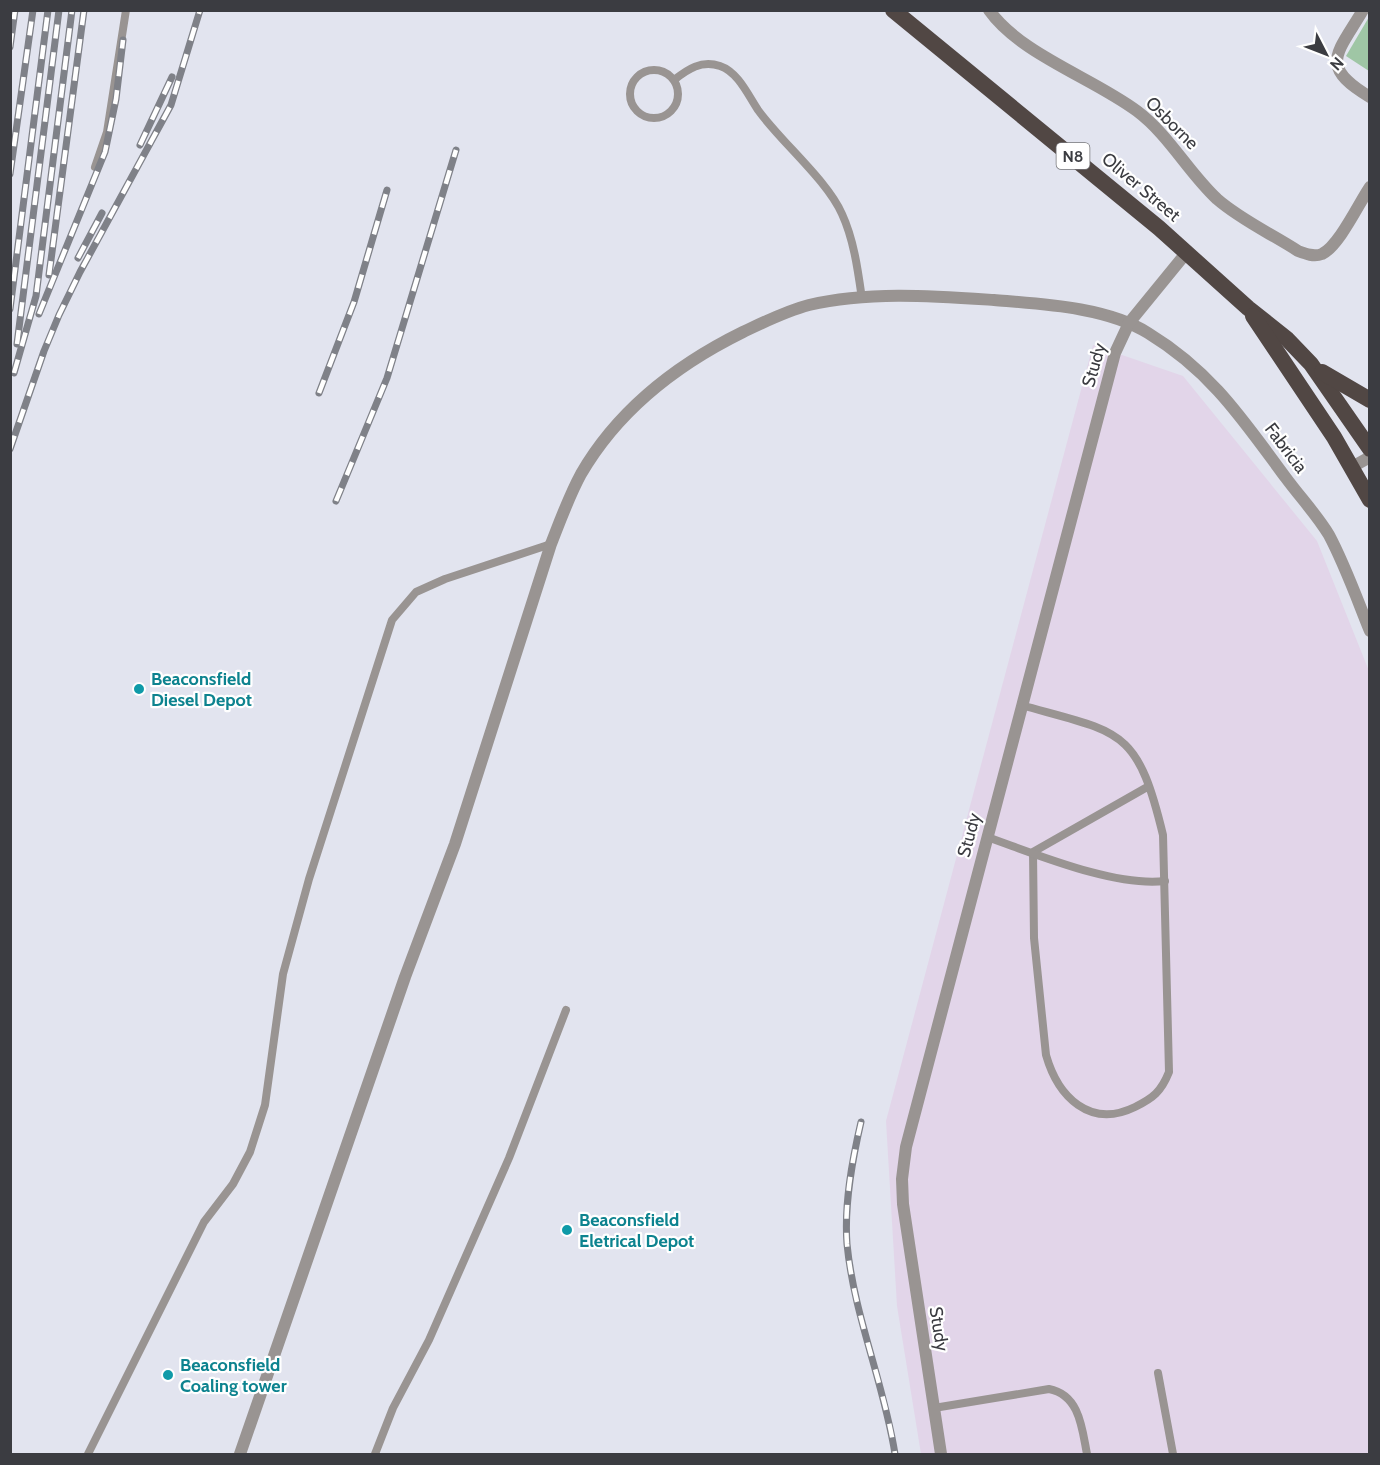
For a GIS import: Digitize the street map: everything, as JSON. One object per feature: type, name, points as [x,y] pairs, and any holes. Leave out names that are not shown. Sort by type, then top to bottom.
[{"type":"highway","name":"Oliver Street","points":[[893,10],[1187,252],[1248,308],[1287,339],[1311,364],[1370,449]]},
{"type":"highway","name":"Oliver Street","points":[[1248,308],[1352,467],[1370,500]]},
{"type":"highway","points":[[1311,364],[1370,400]]},
{"type":"street","name":"Osborne","points":[[990,10],[1003,27],[1027,44],[1137,111],[1225,205],[1298,251],[1313,255],[1327,250],[1336,241],[1370,187]]},
{"type":"street","points":[[1363,10],[1342,45],[1337,66],[1346,82],[1370,97]]},
{"type":"street","name":"Study","points":[[941,1455],[906,1237],[902,1179],[914,1109],[1114,353],[1129,323],[1187,252]]},
{"type":"street","name":"Fabricia","points":[[240,1455],[397,999],[455,844],[551,544],[582,472],[635,405],[670,374],[704,351],[772,318],[809,305],[861,299],[913,297],[1027,303],[1074,309],[1129,323],[1148,332],[1193,365],[1227,399],[1327,532],[1370,631]]},
{"type":"street","points":[[1352,467],[1370,457]]},
{"type":"lane","points":[[95,167],[107,132],[126,10]]},
{"type":"lane","points":[[674,80],[691,67],[705,63],[726,68],[736,77],[760,112],[841,211],[855,255],[861,299]]},
{"type":"lane","points":[[653,70],[668,74],[674,80],[678,95],[672,110],[659,118],[643,116],[632,104],[630,89],[639,75],[653,70]]},
{"type":"lane","points":[[88,1455],[204,1221],[233,1184],[250,1152],[265,1105],[283,974],[309,879],[392,620],[416,592],[445,579],[551,544]]},
{"type":"lane","points":[[1022,705],[1098,727],[1114,734],[1129,746],[1141,764],[1163,835],[1169,1072],[1163,1088],[1152,1099],[1119,1115],[1101,1115],[1069,1099],[1051,1073],[1046,1055],[1034,938],[1033,852]]},
{"type":"lane","points":[[1033,852],[1149,786]]},
{"type":"lane","points":[[987,837],[1114,877],[1151,882],[1165,881]]},
{"type":"lane","points":[[375,1455],[393,1408],[429,1340],[508,1158],[566,1011]]},
{"type":"lane","points":[[1158,1373],[1173,1455]]},
{"type":"lane","points":[[934,1408],[1049,1389],[1057,1390],[1074,1405],[1079,1415],[1087,1455]]},
{"type":"shaded area","points":[[1093,345],[1183,376],[1317,541],[1369,671],[1369,1454],[921,1454],[897,1306],[886,1121]]},
{"type":"green space","points":[[1369,17],[1369,71],[1346,56]]},
{"type":"railway","points":[[10,47],[15,10]]},
{"type":"railway","points":[[10,174],[33,10]]},
{"type":"railway","points":[[10,309],[48,10]]},
{"type":"railway","points":[[17,344],[59,10]]},
{"type":"railway","points":[[14,373],[36,296],[72,10]]},
{"type":"railway","points":[[49,275],[84,10]]},
{"type":"railway","points":[[10,449],[59,315],[171,105],[200,10]]},
{"type":"railway","points":[[39,314],[105,152],[116,99],[123,40]]},
{"type":"railway","points":[[140,145],[172,77]]},
{"type":"railway","points":[[336,501],[387,378],[456,150]]},
{"type":"railway","points":[[319,393],[354,302],[387,190]]},
{"type":"railway","points":[[78,258],[102,213]]},
{"type":"railway","points":[[861,1122],[850,1183],[847,1244],[856,1297],[884,1401],[895,1454]]},
{"type":"place","name":"Beaconsfield Diesel Depot","points":[[139,689]]},
{"type":"place","name":"Beaconsfield Eletrical Depot","points":[[567,1230]]},
{"type":"place","name":"Beaconsfield Coaling tower","points":[[168,1375]]}]
